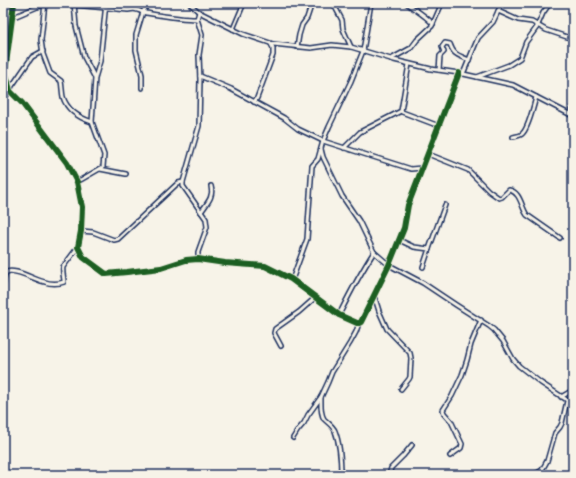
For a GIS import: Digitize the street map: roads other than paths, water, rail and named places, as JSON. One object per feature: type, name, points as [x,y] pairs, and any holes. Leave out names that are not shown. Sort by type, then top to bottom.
[{"type":"street","points":[[3,285],[6,273],[11,270],[47,283],[64,282],[62,271],[63,267],[78,247],[81,231],[82,207],[77,182],[67,163],[22,103],[10,91],[5,71],[14,3]]},
{"type":"street","points":[[13,17],[45,4],[52,3]]},
{"type":"street","points":[[66,3],[128,10],[136,8],[143,12],[180,19],[197,19]]},
{"type":"street","points":[[77,182],[102,167],[104,155],[92,122],[95,78],[100,61],[106,3]]},
{"type":"street","points":[[142,88],[142,75],[136,50],[136,35],[143,12],[148,3]]},
{"type":"street","points":[[189,3],[199,12],[243,34],[271,44],[312,48],[332,45],[351,47],[409,64],[461,73],[513,85],[573,116]]},
{"type":"street","points":[[233,29],[244,3]]},
{"type":"street","points":[[297,47],[298,35],[307,18],[312,3]]},
{"type":"street","points":[[333,3],[342,20],[351,47]]},
{"type":"street","points":[[292,280],[307,239],[312,166],[318,159],[328,127],[351,81],[363,51],[372,3]]},
{"type":"street","points":[[406,3],[414,10],[427,17],[433,24]]},
{"type":"street","points":[[391,59],[411,48],[432,26],[442,3]]},
{"type":"street","points":[[293,438],[321,397],[332,372],[356,332],[359,323],[361,322],[389,265],[404,228],[408,205],[461,73],[469,60],[478,38],[493,22],[502,3]]},
{"type":"street","points":[[477,77],[509,65],[520,58],[526,42],[538,26],[543,13],[550,3]]},
{"type":"street","points":[[45,4],[41,40],[43,54],[50,73],[61,81],[63,98],[70,110],[92,122]]},
{"type":"street","points":[[74,4],[76,26],[84,58],[95,78]]},
{"type":"street","points":[[498,11],[518,20],[532,22],[546,30],[573,39]]},
{"type":"street","points":[[198,259],[198,252],[207,227],[206,219],[183,186],[183,182],[199,126],[199,55],[202,35],[197,19],[199,12]]},
{"type":"street","points":[[439,70],[440,56],[444,52],[442,47],[445,43],[450,44],[452,51],[469,60]]},
{"type":"street","points":[[254,102],[274,55],[271,44]]},
{"type":"street","points":[[3,98],[10,91],[32,57],[43,50]]},
{"type":"street","points":[[401,111],[409,64]]},
{"type":"street","points":[[200,76],[231,89],[284,118],[298,129],[323,141],[412,169],[422,168]]},
{"type":"street","points":[[513,137],[523,134],[533,113],[536,97]]},
{"type":"street","points":[[569,114],[571,113],[573,107]]},
{"type":"street","points":[[344,148],[360,132],[401,111]]},
{"type":"street","points":[[401,111],[439,126]]},
{"type":"street","points":[[321,149],[323,157],[342,196],[359,221],[374,252],[389,265],[423,283],[489,326],[499,336],[519,366],[530,376],[573,404]]},
{"type":"street","points":[[428,154],[468,170],[489,191],[500,198],[510,190],[513,191],[520,198],[526,214],[560,238]]},
{"type":"street","points":[[100,169],[126,174]]},
{"type":"street","points":[[81,231],[93,232],[114,240],[118,239],[178,183],[183,182]]},
{"type":"street","points":[[201,212],[212,196],[211,186]]},
{"type":"street","points":[[423,267],[445,204]]},
{"type":"street","points":[[399,240],[414,247],[429,249]]},
{"type":"street","points":[[78,247],[83,257],[106,274],[161,268],[186,260],[198,259],[265,266],[292,280],[339,315],[359,323]]},
{"type":"street","points":[[339,315],[364,267],[374,252]]},
{"type":"street","points":[[374,295],[387,329],[410,353],[410,377],[401,389]]},
{"type":"street","points":[[281,346],[274,333],[274,329],[299,312],[316,297]]},
{"type":"street","points":[[450,456],[461,448],[462,444],[451,421],[443,410],[452,396],[462,375],[480,320]]},
{"type":"street","points":[[561,396],[573,390]]},
{"type":"street","points":[[321,397],[321,407],[324,418],[333,428],[336,435],[339,449],[341,475]]},
{"type":"street","points":[[534,475],[543,471],[549,458],[552,441],[562,424],[567,400]]},
{"type":"street","points":[[389,475],[391,468],[412,445]]}]
